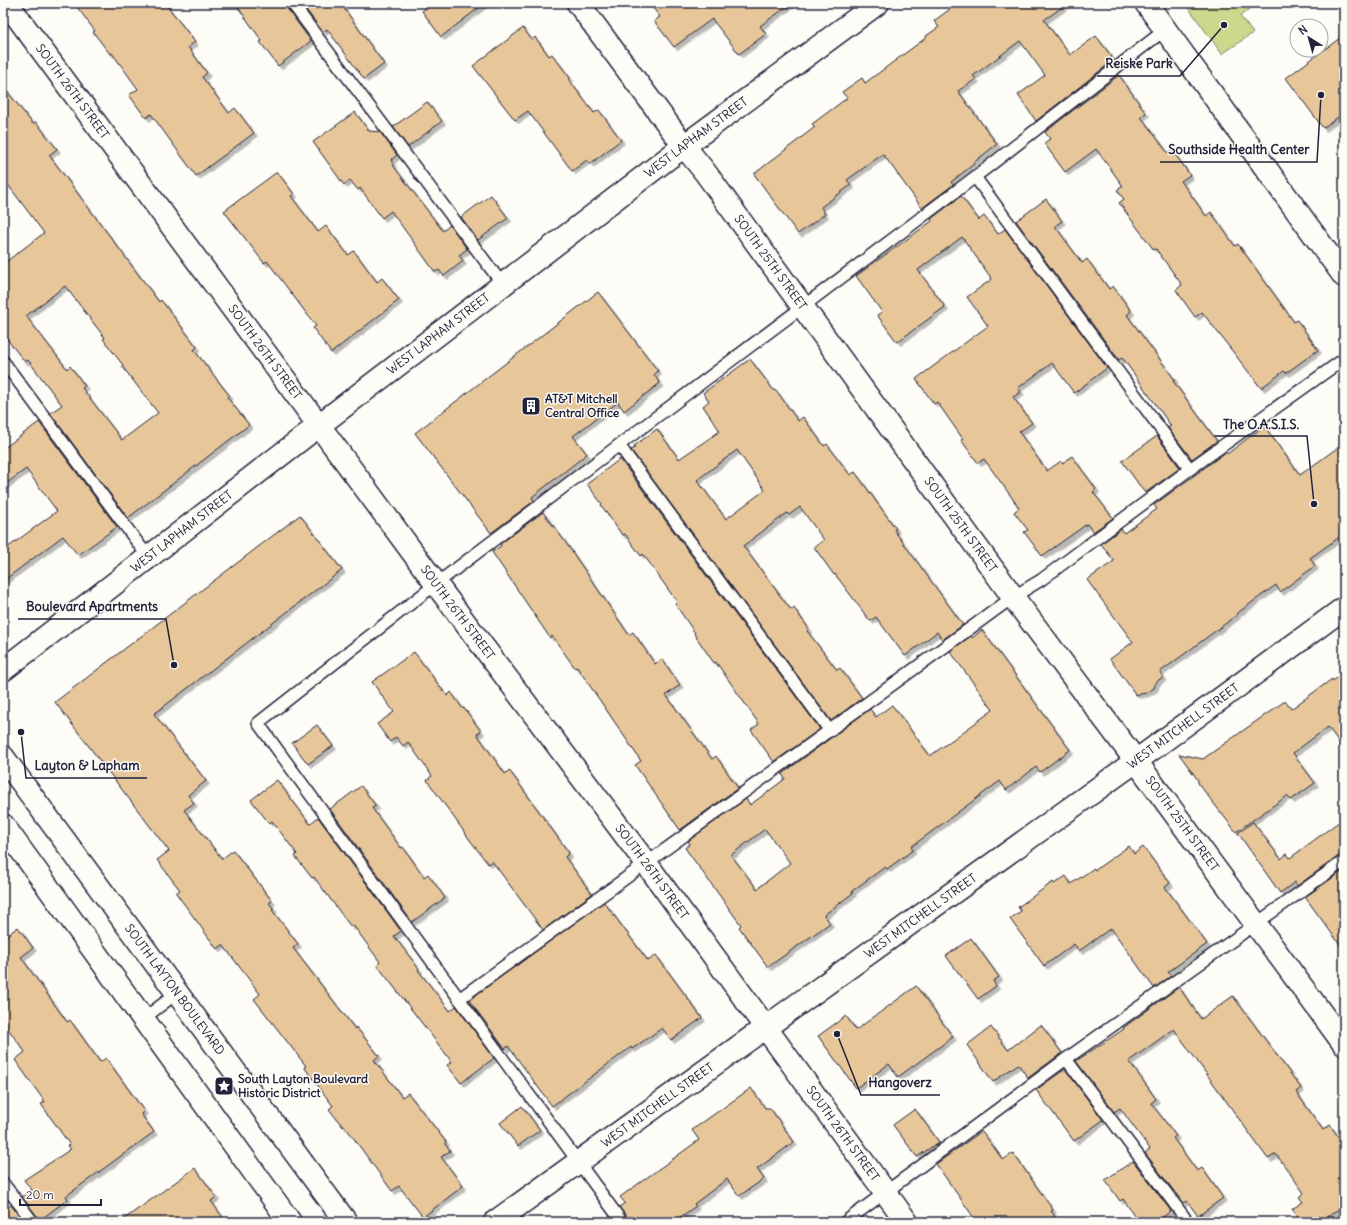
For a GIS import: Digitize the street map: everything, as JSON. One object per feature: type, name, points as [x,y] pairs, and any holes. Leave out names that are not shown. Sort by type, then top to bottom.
[{"type":"street","name":"SOUTH 26TH STREET","points":[[7,3],[318,426],[646,863],[907,1222]]},
{"type":"street","name":"SOUTH 25TH STREET","points":[[578,3],[705,172],[1013,597],[1256,924],[1340,1032]]},
{"type":"street","points":[[1146,3],[1344,276]]},
{"type":"street","name":"WEST LAPHAM STREET","points":[[3,670],[318,426],[684,146],[870,6]]},
{"type":"street","name":"WEST MITCHELL STREET","points":[[495,1222],[1136,761],[1344,608]]},
{"type":"street","name":"SOUTH LAYTON BOULEVARD","points":[[3,757],[346,1222]]},
{"type":"street","points":[[3,825],[290,1222]]},
{"type":"lane","points":[[292,3],[503,285]]},
{"type":"lane","points":[[622,1222],[258,724],[436,584],[975,177],[1166,29]]},
{"type":"lane","points":[[975,177],[1190,469]]},
{"type":"lane","points":[[459,999],[1344,359]]},
{"type":"lane","points":[[3,361],[149,558]]},
{"type":"lane","points":[[619,445],[830,731]]},
{"type":"lane","points":[[846,1222],[1066,1059],[1344,861]]},
{"type":"lane","points":[[143,1019],[177,993]]},
{"type":"lane","points":[[1066,1059],[1188,1222]]},
{"type":"lane","points":[[3,1183],[32,1222]]},
{"type":"green space","points":[[1185,3],[1258,3],[1240,16],[1253,33],[1222,54]]},
{"type":"building","points":[[74,3],[165,3],[195,42],[188,47],[207,73],[202,77],[229,113],[235,108],[254,133],[196,176],[151,114],[146,118],[129,95],[138,89],[112,53],[110,54],[93,32],[95,31]]},
{"type":"building","points":[[235,3],[285,3],[286,7],[311,41],[278,66],[260,42],[262,41]]},
{"type":"building","points":[[301,3],[340,3],[384,64],[364,79],[327,29],[323,32]]},
{"type":"building","points":[[433,3],[485,3],[441,37],[422,11]]},
{"type":"building","points":[[649,3],[792,3],[760,26],[766,34],[739,54],[712,19],[674,47],[654,21],[660,17]]},
{"type":"building","points":[[958,3],[1068,3],[1044,20],[1070,55],[1096,36],[1112,57],[1108,60],[1110,63],[1036,121],[1018,95],[1045,75],[1020,41],[973,76],[976,79],[958,91],[997,144],[951,182],[953,185],[922,208],[883,154],[847,180],[851,185],[821,207],[825,214],[798,234],[754,174],[815,127],[812,124],[847,98],[842,92],[862,78],[865,83],[927,37],[926,36],[939,27],[934,21]]},
{"type":"building","points":[[523,28],[532,40],[535,37],[549,56],[552,54],[570,78],[569,80],[594,113],[599,110],[621,140],[590,164],[587,160],[572,171],[528,111],[515,120],[473,66]]},
{"type":"building","points":[[1344,35],[1344,113],[1323,128],[1286,78],[1313,58],[1329,58],[1329,46]]},
{"type":"building","points":[[1119,75],[1146,113],[1141,117],[1168,153],[1172,150],[1190,175],[1181,181],[1206,216],[1211,212],[1235,246],[1238,244],[1294,322],[1297,320],[1318,350],[1286,373],[1284,371],[1261,388],[1202,312],[1195,317],[1176,290],[1182,285],[1156,249],[1154,250],[1119,203],[1124,199],[1117,190],[1123,186],[1096,149],[1065,172],[1044,143],[1050,139],[1045,132]]},
{"type":"building","points":[[3,86],[33,124],[36,122],[57,149],[49,155],[159,302],[161,300],[197,347],[194,350],[229,395],[227,397],[249,425],[128,518],[50,413],[62,405],[28,360],[25,362],[3,334],[3,264],[44,233],[3,178]],"holes":[[[65,286],[105,338],[103,339],[123,365],[122,366],[158,413],[122,440],[82,388],[85,386],[70,366],[67,369],[26,316]]]},
{"type":"building","points":[[427,102],[442,121],[408,147],[393,127]]},
{"type":"building","points":[[355,112],[369,131],[380,132],[397,155],[391,160],[395,168],[443,231],[450,225],[467,249],[459,255],[463,261],[444,276],[439,270],[435,272],[391,211],[382,218],[360,188],[358,190],[350,180],[344,185],[313,142]]},
{"type":"building","points":[[277,172],[294,194],[291,196],[318,232],[326,226],[348,255],[354,251],[377,282],[382,278],[399,300],[331,353],[313,328],[316,326],[267,261],[264,263],[224,211]]},
{"type":"building","points":[[491,195],[508,218],[478,240],[461,217]]},
{"type":"building","points":[[961,196],[979,220],[984,216],[998,234],[1005,229],[1107,368],[1074,393],[1052,363],[1018,388],[1021,392],[1013,397],[1032,423],[1019,432],[1047,471],[1061,461],[1063,463],[1072,456],[1096,489],[1093,492],[1113,518],[1093,532],[1087,524],[1042,556],[1024,532],[1028,530],[1014,512],[1019,508],[1010,495],[984,459],[978,463],[961,440],[963,439],[937,402],[934,404],[916,379],[988,326],[967,297],[992,279],[962,237],[918,270],[945,307],[897,342],[877,315],[882,312],[856,276],[932,221],[931,219]]},
{"type":"building","points":[[1046,199],[1062,221],[1055,226],[1082,263],[1087,259],[1109,289],[1113,286],[1131,311],[1127,315],[1175,380],[1173,381],[1217,441],[1192,459],[1168,428],[1171,426],[1124,360],[1122,358],[1119,360],[1016,221]]},
{"type":"building","name":"AT&T Mitchell Central Office","points":[[598,292],[658,371],[654,375],[660,383],[624,411],[618,402],[573,436],[587,454],[532,497],[534,501],[491,533],[415,433]]},
{"type":"building","points":[[750,359],[774,391],[776,390],[798,421],[803,417],[824,446],[827,444],[850,475],[855,472],[896,529],[894,530],[963,625],[942,640],[937,632],[905,656],[876,617],[870,621],[814,547],[824,540],[800,507],[789,515],[787,513],[743,546],[791,610],[794,608],[809,629],[807,631],[837,670],[840,668],[862,698],[831,721],[631,450],[635,448],[634,446],[657,429],[679,459],[720,431],[703,406],[709,401],[703,393]],"holes":[[[737,450],[765,490],[726,519],[697,480]]]},
{"type":"building","points":[[39,422],[117,527],[78,555],[63,536],[3,581],[3,551],[57,511],[26,469],[3,486],[3,449]]},
{"type":"building","points":[[1264,426],[1300,475],[1344,443],[1344,534],[1310,558],[1315,566],[1280,592],[1276,585],[1160,672],[1163,677],[1156,682],[1154,688],[1146,693],[1136,695],[1110,659],[1133,642],[1087,580],[1114,561],[1101,544],[1121,529],[1124,533],[1157,509],[1154,505]]},
{"type":"building","points":[[1157,436],[1180,468],[1145,493],[1122,461]]},
{"type":"building","points":[[620,459],[820,729],[774,762],[751,730],[759,724],[716,662],[714,663],[694,634],[695,633],[675,604],[677,602],[643,554],[641,556],[625,534],[622,535],[587,484]]},
{"type":"building","points":[[543,512],[629,635],[633,632],[655,664],[662,659],[680,685],[666,695],[712,759],[716,756],[738,788],[680,830],[635,765],[641,761],[577,667],[575,668],[552,636],[550,638],[492,552],[501,546],[500,544]]},
{"type":"building","points":[[300,515],[342,570],[154,714],[206,781],[188,795],[194,803],[184,810],[222,859],[233,850],[272,901],[269,903],[274,909],[272,910],[298,944],[293,948],[355,1029],[356,1027],[379,1056],[374,1060],[402,1097],[408,1093],[446,1142],[445,1144],[450,1151],[441,1157],[463,1186],[423,1217],[399,1186],[392,1191],[344,1125],[343,1127],[329,1109],[333,1106],[304,1067],[306,1066],[254,999],[260,994],[223,945],[217,949],[176,893],[180,890],[157,860],[169,851],[55,702]]},
{"type":"building","points":[[982,630],[1070,750],[1040,772],[1036,767],[1006,790],[1000,781],[911,847],[913,850],[887,869],[885,867],[852,891],[853,893],[824,915],[830,923],[768,967],[739,927],[741,925],[685,848],[690,844],[688,841],[746,799],[750,805],[785,779],[782,774],[870,709],[876,717],[892,705],[930,756],[993,710],[950,651],[971,636],[972,638]],"holes":[[[765,829],[790,863],[757,889],[731,855]]]},
{"type":"building","points":[[414,652],[447,696],[451,692],[481,731],[477,734],[505,774],[509,770],[569,853],[565,857],[592,894],[543,930],[492,861],[488,864],[470,840],[427,780],[432,776],[408,742],[403,746],[396,737],[390,742],[377,724],[394,712],[372,682]]},
{"type":"building","points":[[1344,672],[1344,749],[1328,727],[1293,753],[1315,783],[1291,800],[1287,796],[1236,832],[1198,783],[1198,780],[1179,754],[1203,759],[1285,701],[1291,709]]},
{"type":"building","points":[[317,725],[333,746],[308,764],[292,743]]},
{"type":"building","points":[[277,780],[310,824],[318,817],[401,931],[394,936],[419,969],[418,970],[450,1011],[456,1006],[494,1058],[461,1083],[447,1065],[452,1062],[377,965],[380,962],[353,925],[351,927],[314,877],[312,878],[295,856],[297,854],[272,821],[269,823],[251,800]]},
{"type":"building","points":[[361,786],[376,806],[372,808],[401,848],[403,847],[424,877],[428,874],[445,898],[412,922],[330,809]]},
{"type":"building","points":[[1344,818],[1344,854],[1340,855],[1297,886],[1295,882],[1280,893],[1238,833],[1253,822],[1281,859],[1287,854],[1290,858]]},
{"type":"building","points":[[1129,846],[1134,854],[1143,847],[1170,883],[1165,887],[1207,944],[1168,972],[1171,976],[1154,988],[1111,928],[1079,951],[1074,944],[1044,966],[1010,919],[1021,911],[1018,907],[1053,882],[1054,884],[1066,876],[1071,884],[1094,868],[1095,870]]},
{"type":"building","points":[[1344,870],[1344,950],[1305,897]]},
{"type":"building","points":[[604,902],[648,961],[656,955],[702,1018],[671,1040],[662,1028],[632,1049],[631,1047],[552,1106],[508,1046],[505,1049],[469,1000]]},
{"type":"building","points":[[18,927],[33,948],[21,957],[67,1022],[70,1020],[100,1062],[106,1058],[144,1111],[141,1114],[154,1132],[66,1196],[68,1199],[40,1220],[22,1197],[32,1190],[24,1180],[71,1149],[68,1146],[70,1145],[41,1104],[45,1102],[15,1060],[25,1052],[3,1022],[3,932],[6,936]]},
{"type":"building","points":[[971,938],[999,977],[993,981],[996,986],[978,999],[946,956]]},
{"type":"building","points":[[916,986],[953,1037],[898,1077],[889,1064],[856,1088],[818,1036],[846,1016],[856,1030]]},
{"type":"building","points":[[1179,987],[1201,1019],[1233,996],[1301,1088],[1296,1092],[1323,1130],[1330,1125],[1344,1145],[1344,1205],[1321,1222],[1302,1222],[1292,1209],[1303,1202],[1299,1197],[1304,1193],[1276,1154],[1268,1159],[1174,1029],[1129,1061],[1156,1099],[1151,1103],[1176,1136],[1173,1138],[1197,1171],[1202,1168],[1223,1198],[1198,1216],[1187,1201],[1183,1203],[1145,1153],[1150,1149],[1120,1108],[1114,1112],[1076,1061],[1124,1029],[1123,1028]]},
{"type":"building","points":[[1041,1025],[1062,1053],[1028,1078],[1018,1064],[993,1082],[967,1045],[991,1027],[1008,1050]]},
{"type":"building","points":[[1065,1069],[1103,1120],[1074,1141],[1036,1090]]},
{"type":"building","points":[[751,1088],[765,1108],[770,1108],[794,1142],[757,1169],[764,1179],[739,1196],[727,1179],[694,1204],[696,1206],[673,1222],[629,1222],[628,1218],[619,1207],[625,1203],[620,1197],[699,1140],[692,1130]]},
{"type":"building","points":[[522,1106],[540,1130],[518,1146],[500,1123]]},
{"type":"building","points":[[915,1109],[939,1142],[917,1157],[893,1125]]},
{"type":"building","points":[[982,1131],[1003,1160],[1013,1153],[1053,1210],[1051,1211],[1059,1222],[977,1222],[936,1164]]},
{"type":"building","points":[[1133,1161],[1171,1211],[1156,1222],[1139,1222],[1123,1199],[1120,1201],[1105,1180]]},
{"type":"building","points":[[195,1168],[216,1197],[211,1201],[226,1222],[120,1222]]},
{"type":"building","points":[[11,1205],[24,1222],[3,1222],[3,1211]]},
{"type":"place","name":"Reiske Park","points":[[1224,25]]},
{"type":"place","name":"Southside Health Center","points":[[1321,95]]},
{"type":"place","name":"AT&T Mitchell Central Office","points":[[531,406]]},
{"type":"place","name":"The O.A.S.I.S.","points":[[1314,504]]},
{"type":"place","name":"Boulevard Apartments","points":[[174,665]]},
{"type":"place","name":"Layton & Lapham","points":[[21,732]]},
{"type":"place","name":"Hangoverz","points":[[837,1034]]},
{"type":"place","name":"South Layton Boulevard Historic District","points":[[224,1086]]}]
